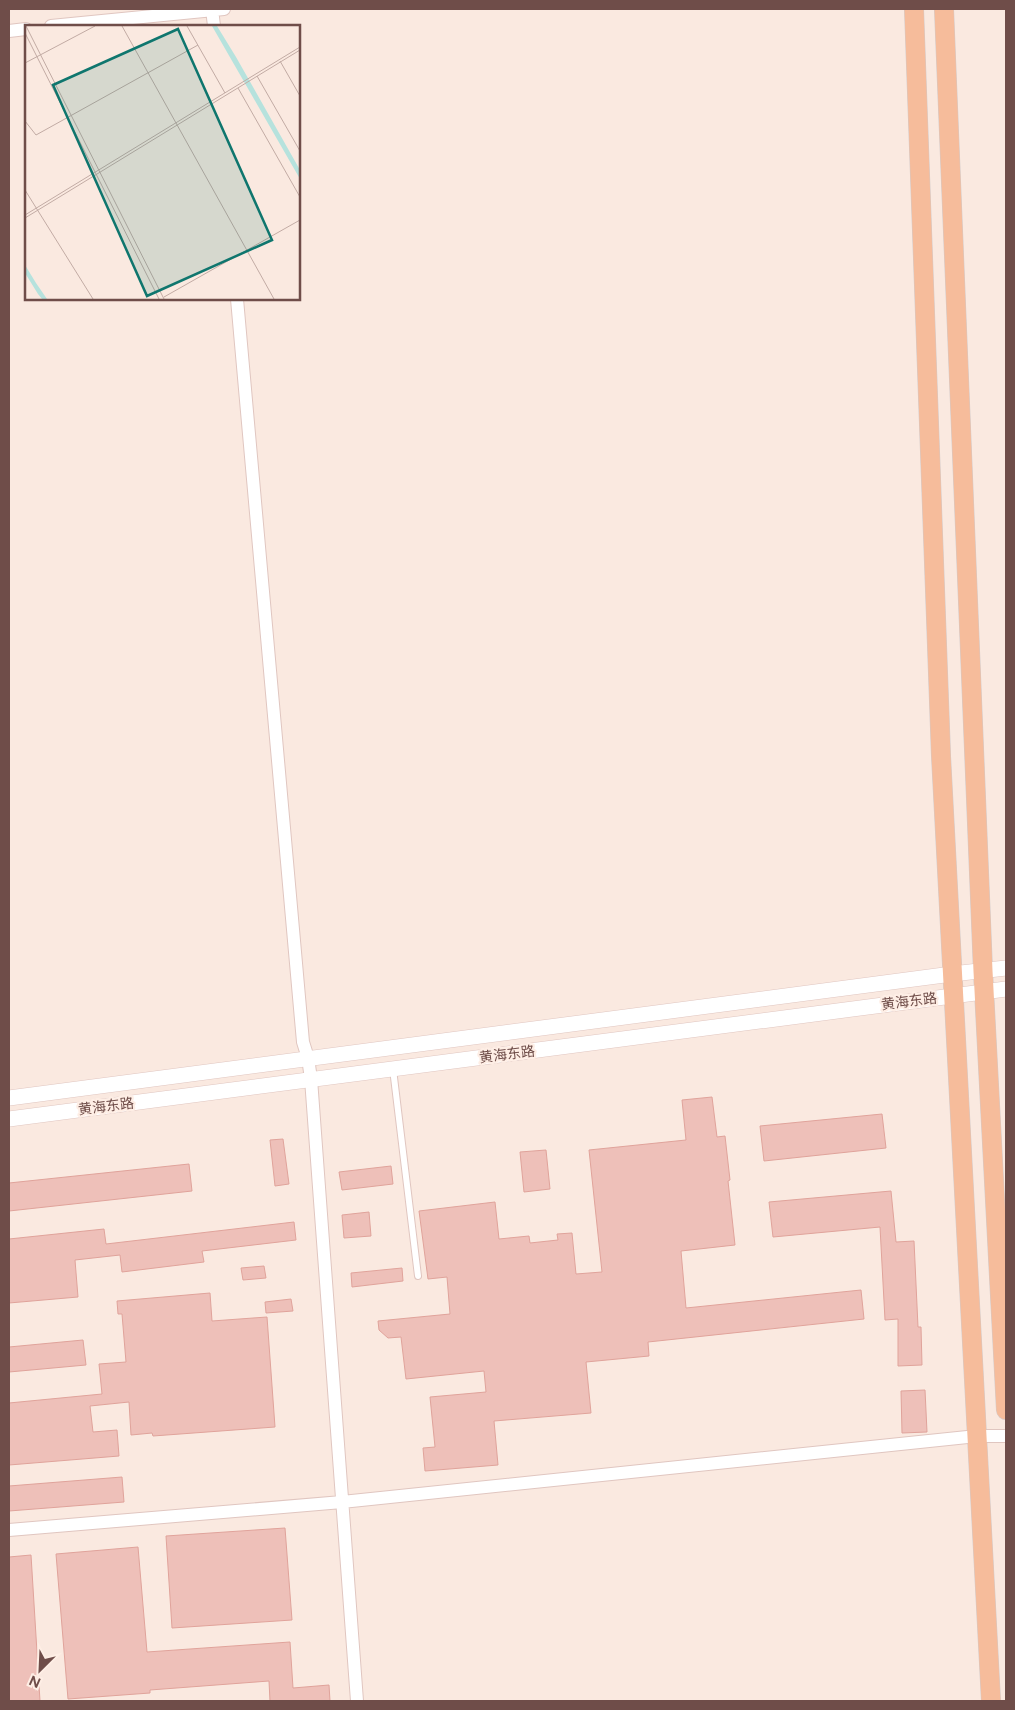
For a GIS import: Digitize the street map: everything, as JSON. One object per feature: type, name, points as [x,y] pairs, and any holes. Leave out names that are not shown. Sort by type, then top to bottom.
[{"type":"main road","points":[[914,9],[941,756],[991,1701]]},
{"type":"main road","points":[[944,9],[983,971],[1006,1410]]},
{"type":"street","points":[[61,25],[216,9],[214,25]]},
{"type":"street","points":[[9,30],[25,29]]},
{"type":"street","points":[[238,300],[302,1042],[308,1058],[311,1079],[357,1701]]},
{"type":"street","name":"黄海东路","points":[[9,1098],[1006,968]]},
{"type":"street","name":"黄海东路","points":[[9,1119],[1006,989]]},
{"type":"street","points":[[9,1530],[342,1502],[977,1436],[1006,1436]]},
{"type":"lane","points":[[393,1069],[418,1276]]},
{"type":"building","points":[[712,1097],[717,1137],[725,1136],[735,1245],[681,1251],[686,1308],[861,1290],[864,1319],[648,1342],[649,1356],[586,1362],[591,1413],[494,1421],[498,1465],[425,1471],[423,1448],[435,1447],[430,1397],[486,1392],[484,1371],[406,1379],[401,1337],[388,1338],[379,1330],[378,1321],[450,1314],[447,1277],[428,1279],[419,1211],[495,1202],[499,1239],[529,1236],[530,1243],[558,1240],[557,1234],[572,1233],[576,1274],[602,1272],[589,1150],[686,1140],[682,1100]]},
{"type":"building","points":[[882,1114],[886,1148],[764,1161],[760,1126]]},
{"type":"building","points":[[283,1139],[289,1184],[275,1186],[270,1140]]},
{"type":"building","points":[[546,1150],[550,1189],[524,1192],[520,1152]]},
{"type":"building","points":[[189,1164],[192,1191],[9,1211],[9,1183]]},
{"type":"building","points":[[391,1166],[393,1184],[342,1190],[339,1172]]},
{"type":"building","points":[[891,1191],[896,1242],[914,1241],[918,1327],[921,1327],[922,1365],[898,1366],[898,1319],[885,1320],[880,1227],[773,1237],[769,1202]]},
{"type":"building","points":[[369,1212],[371,1236],[344,1238],[342,1215]]},
{"type":"building","points":[[294,1222],[296,1240],[202,1251],[204,1262],[122,1272],[120,1255],[75,1260],[78,1297],[9,1303],[9,1239],[104,1229],[106,1244]]},
{"type":"building","points":[[264,1266],[266,1278],[243,1280],[241,1268]]},
{"type":"building","points":[[402,1268],[403,1281],[352,1287],[351,1273]]},
{"type":"building","points":[[210,1293],[212,1321],[267,1317],[275,1427],[153,1436],[152,1433],[131,1435],[129,1402],[90,1406],[93,1432],[117,1430],[119,1456],[9,1465],[9,1403],[102,1394],[99,1364],[126,1362],[122,1314],[118,1314],[117,1301]]},
{"type":"building","points":[[291,1299],[293,1311],[266,1313],[265,1302]]},
{"type":"building","points":[[83,1340],[86,1365],[9,1372],[9,1347]]},
{"type":"building","points":[[925,1390],[927,1432],[902,1433],[901,1391]]},
{"type":"building","points":[[122,1477],[124,1502],[9,1511],[9,1486]]},
{"type":"building","points":[[285,1528],[292,1620],[172,1628],[166,1536]]},
{"type":"building","points":[[138,1547],[147,1652],[290,1642],[293,1688],[329,1685],[330,1701],[270,1701],[269,1681],[150,1690],[150,1693],[68,1699],[56,1554]]},
{"type":"building","points":[[31,1555],[40,1701],[9,1701],[9,1557]]}]
